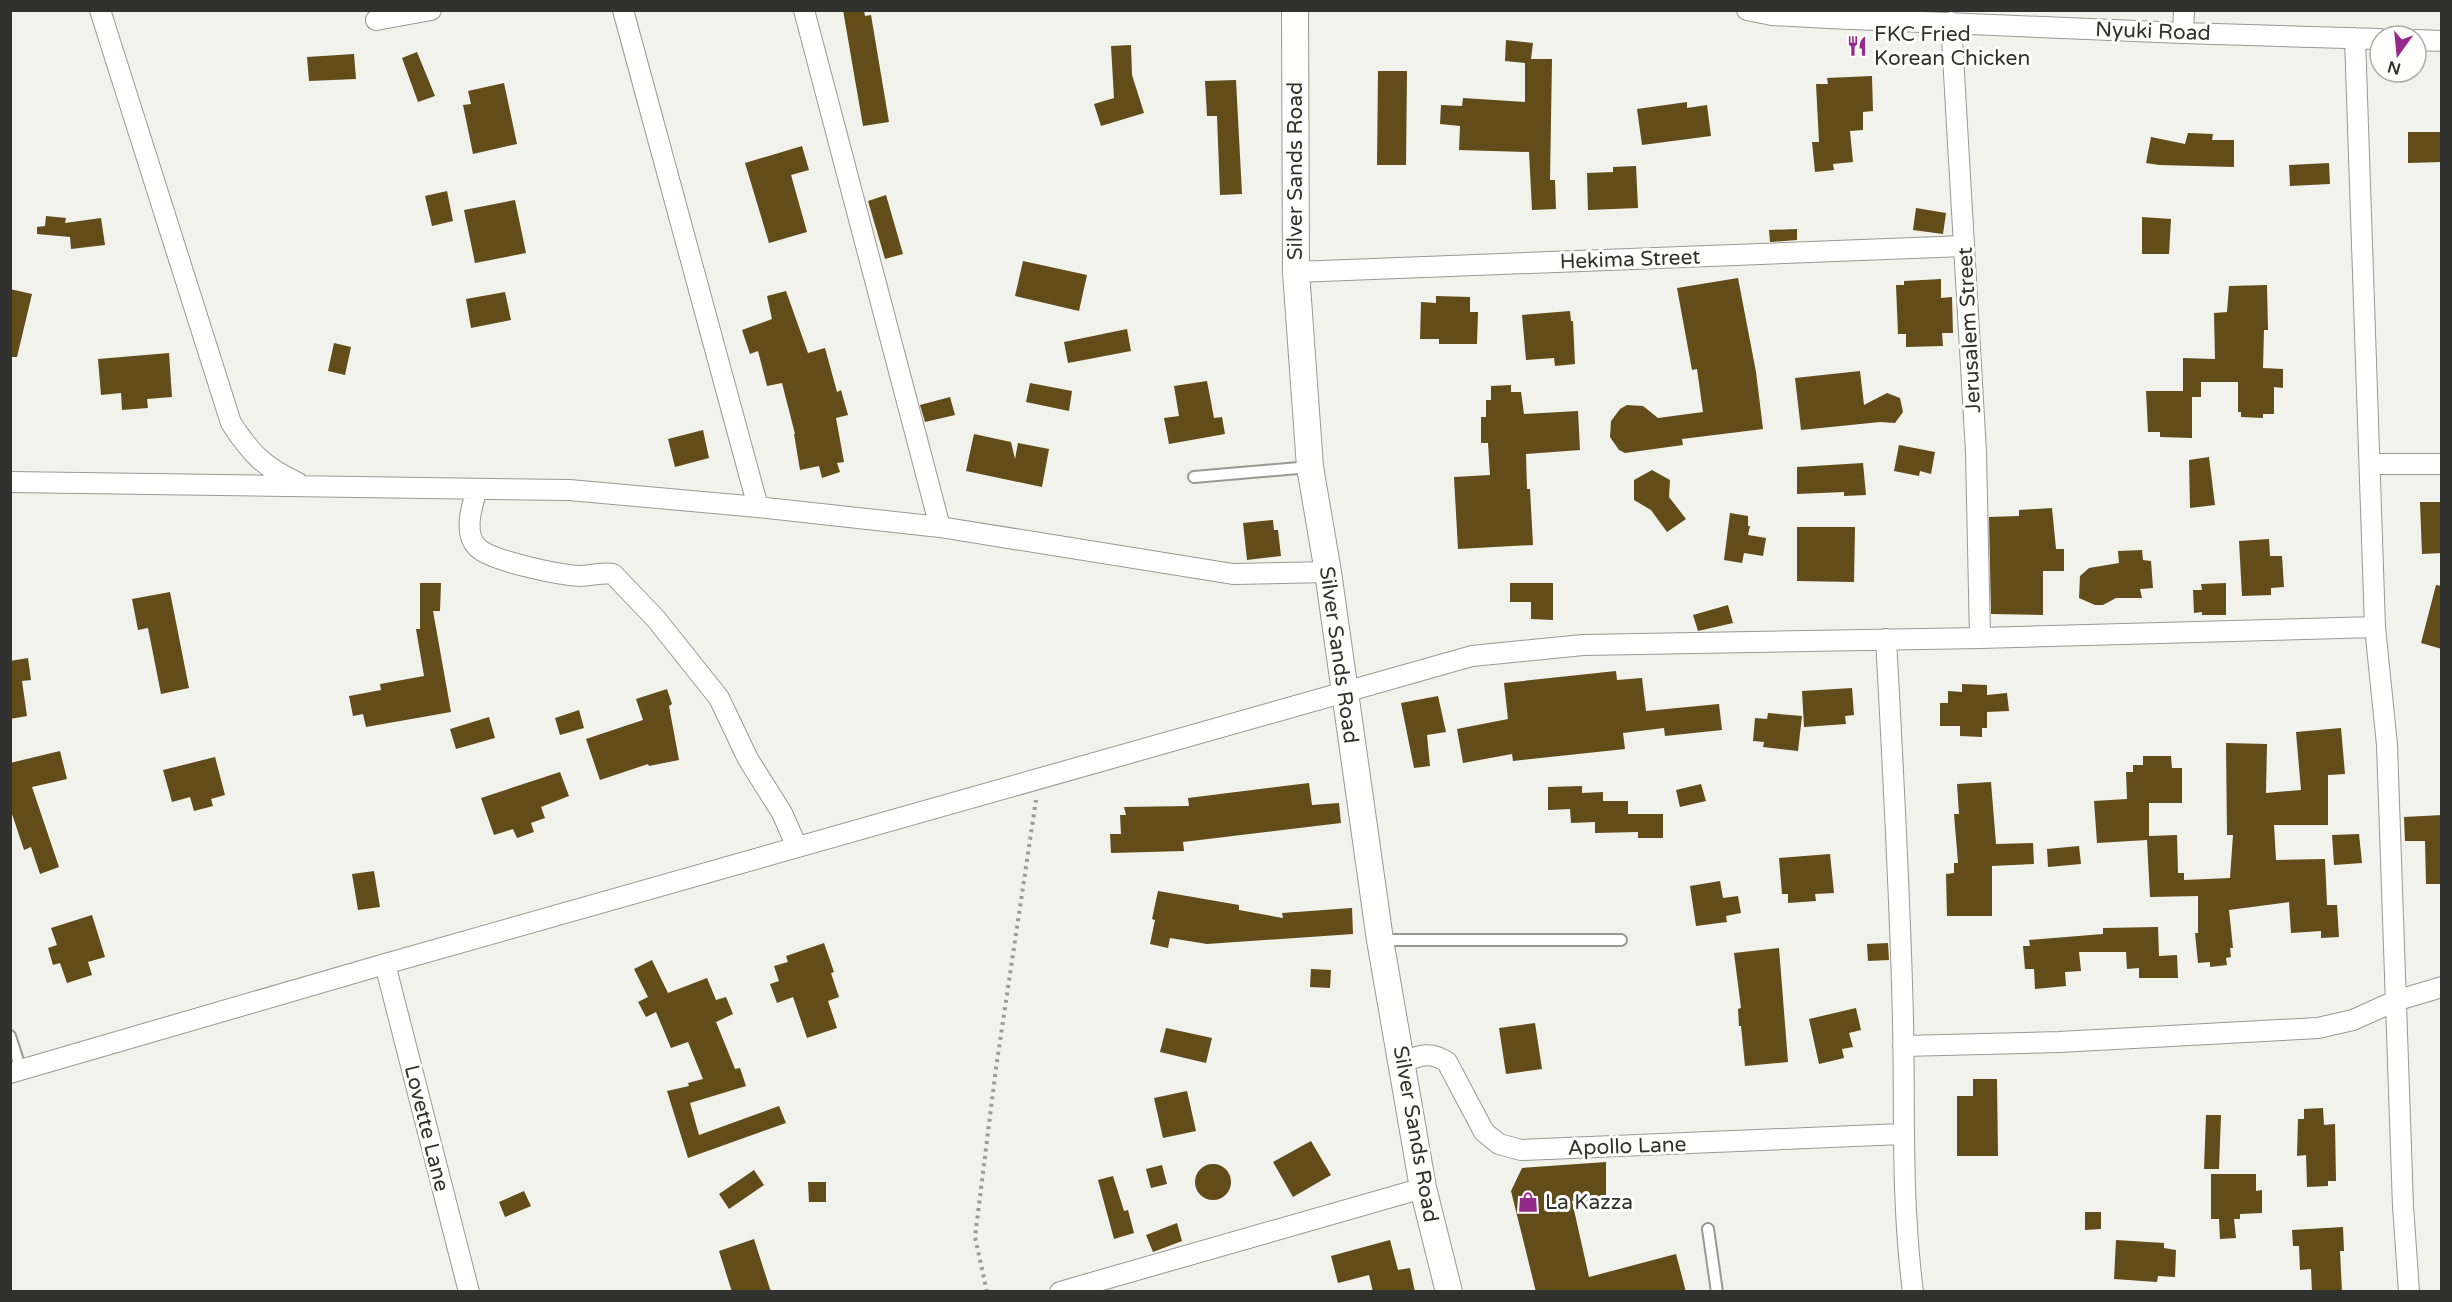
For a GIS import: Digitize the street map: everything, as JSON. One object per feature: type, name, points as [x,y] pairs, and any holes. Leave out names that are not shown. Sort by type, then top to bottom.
[{"type":"street","points":[[100,10],[231,423],[249,450],[274,471],[303,485]]},
{"type":"street","points":[[376,20],[431,10]]},
{"type":"street","points":[[624,10],[758,507]]},
{"type":"street","points":[[804,10],[940,527]]},
{"type":"street","name":"Silver Sands Road","points":[[1295,10],[1296,272],[1310,467],[1328,572],[1380,940],[1424,1188],[1449,1292]]},
{"type":"street","name":"Nyuki Road","points":[[1747,10],[1772,15],[1828,14],[2183,33],[2368,39]]},
{"type":"street","points":[[2183,33],[2184,10]]},
{"type":"street","name":"Jerusalem Street","points":[[1951,22],[1976,452],[1980,638]]},
{"type":"street","points":[[2355,38],[2375,627],[2387,745],[2395,1000],[2409,1292]]},
{"type":"street","name":"Hekima Street","points":[[1296,272],[1964,246]]},
{"type":"street","points":[[2370,464],[2442,464]]},
{"type":"street","points":[[10,482],[569,490],[758,507],[940,527],[1233,574],[1328,572]]},
{"type":"street","points":[[477,489],[471,506],[470,524],[471,537],[477,548],[508,562],[573,576],[612,574],[656,619],[719,698],[748,759],[782,813],[797,847]]},
{"type":"street","points":[[16,1072],[385,964],[1473,656],[1583,645],[1980,638],[2375,627]]},
{"type":"street","points":[[1886,639],[1899,872],[1903,1046],[1902,1134],[1906,1236],[1913,1292]]},
{"type":"street","name":"Lovette Lane","points":[[385,964],[469,1292]]},
{"type":"street","points":[[1903,1046],[2059,1042],[2318,1028],[2353,1020],[2395,1000],[2442,987]]},
{"type":"street","name":"Apollo Lane","points":[[1403,1062],[1423,1054],[1438,1056],[1447,1062],[1484,1132],[1499,1144],[1521,1150],[1902,1134]]},
{"type":"street","points":[[1060,1292],[1424,1188]]},
{"type":"lane","points":[[1194,477],[1310,467]]},
{"type":"lane","points":[[1380,940],[1621,940]]},
{"type":"lane","points":[[10,1036],[16,1072]]},
{"type":"lane","points":[[1708,1229],[1717,1292]]},
{"type":"path","points":[[987,1292],[975,1237],[996,1068],[1039,778]]},
{"type":"building","points":[[843,10],[864,10],[865,16],[871,15],[889,122],[863,126]]},
{"type":"building","points":[[1506,40],[1533,43],[1531,59],[1552,59],[1550,180],[1555,180],[1556,209],[1532,210],[1529,152],[1459,150],[1460,126],[1440,124],[1441,105],[1462,106],[1463,98],[1525,102],[1525,63],[1505,61]]},
{"type":"building","points":[[1131,45],[1132,75],[1144,113],[1101,126],[1094,104],[1114,98],[1111,46]]},
{"type":"building","points":[[417,52],[435,96],[418,102],[402,58]]},
{"type":"building","points":[[354,54],[356,79],[309,81],[307,57]]},
{"type":"building","points":[[1378,71],[1407,71],[1406,165],[1377,165]]},
{"type":"building","points":[[1872,76],[1873,111],[1863,112],[1863,130],[1850,131],[1853,162],[1833,164],[1834,170],[1815,172],[1812,142],[1819,142],[1816,84],[1828,84],[1827,78]]},
{"type":"building","points":[[1236,80],[1242,194],[1220,195],[1217,116],[1207,116],[1205,81]]},
{"type":"building","points":[[504,83],[517,144],[473,154],[463,105],[471,104],[468,91]]},
{"type":"building","points":[[1687,102],[1687,108],[1707,105],[1711,136],[1642,145],[1637,109]]},
{"type":"building","points":[[2408,132],[2442,132],[2442,162],[2408,163]]},
{"type":"building","points":[[2188,133],[2213,134],[2212,140],[2234,140],[2234,167],[2146,163],[2151,137],[2185,144]]},
{"type":"building","points":[[802,146],[809,170],[791,175],[807,232],[769,243],[745,163]]},
{"type":"building","points":[[2329,163],[2330,184],[2290,186],[2289,165]]},
{"type":"building","points":[[1636,166],[1638,208],[1588,210],[1587,173],[1613,172],[1613,167]]},
{"type":"building","points":[[447,191],[453,221],[432,226],[425,196]]},
{"type":"building","points":[[886,195],[903,254],[885,259],[868,201]]},
{"type":"building","points":[[515,200],[526,253],[475,263],[464,210]]},
{"type":"building","points":[[1916,208],[1946,213],[1943,234],[1913,230]]},
{"type":"building","points":[[46,216],[66,218],[65,223],[101,218],[105,245],[71,249],[70,237],[37,234],[37,227],[45,226]]},
{"type":"building","points":[[2142,217],[2171,219],[2169,254],[2142,254]]},
{"type":"building","points":[[1797,229],[1797,240],[1770,242],[1769,230]]},
{"type":"building","points":[[1023,261],[1087,275],[1079,311],[1015,296]]},
{"type":"building","points":[[1738,278],[1756,372],[1763,429],[1682,439],[1683,445],[1625,453],[1619,450],[1610,437],[1611,421],[1620,409],[1627,405],[1643,406],[1658,418],[1703,412],[1697,369],[1692,370],[1677,288]]},
{"type":"building","points":[[1941,279],[1941,298],[1952,297],[1953,333],[1942,333],[1943,346],[1906,347],[1906,334],[1898,334],[1896,285],[1904,285],[1904,281]]},
{"type":"building","points":[[2267,285],[2268,330],[2264,330],[2263,368],[2283,369],[2283,388],[2274,387],[2274,414],[2263,414],[2263,418],[2241,417],[2241,412],[2238,412],[2238,382],[2201,382],[2201,397],[2192,397],[2192,438],[2160,437],[2160,432],[2148,432],[2146,391],[2183,391],[2183,358],[2215,359],[2214,313],[2227,312],[2229,286]]},
{"type":"building","points":[[10,289],[32,294],[17,357],[10,357]]},
{"type":"building","points":[[786,291],[808,353],[825,348],[837,392],[841,390],[848,415],[836,418],[844,462],[837,463],[840,472],[822,478],[819,466],[800,470],[795,434],[782,383],[767,386],[758,351],[750,354],[742,330],[772,319],[767,296]]},
{"type":"building","points":[[505,292],[511,320],[471,328],[466,299]]},
{"type":"building","points":[[1436,296],[1470,297],[1470,312],[1478,312],[1477,344],[1439,344],[1439,339],[1420,339],[1421,302],[1436,303]]},
{"type":"building","points":[[1570,311],[1571,321],[1573,321],[1575,364],[1555,366],[1554,358],[1526,360],[1522,315]]},
{"type":"building","points":[[1127,329],[1131,351],[1068,363],[1064,342]]},
{"type":"building","points":[[334,343],[351,347],[345,375],[328,371]]},
{"type":"building","points":[[169,353],[172,397],[147,399],[148,408],[122,410],[121,393],[101,395],[98,359]]},
{"type":"building","points":[[1860,371],[1864,405],[1887,393],[1900,398],[1903,412],[1895,423],[1880,422],[1801,430],[1795,378]]},
{"type":"building","points":[[1207,381],[1214,418],[1222,417],[1225,434],[1169,444],[1164,418],[1179,416],[1174,386]]},
{"type":"building","points":[[1030,383],[1072,391],[1069,411],[1026,402]]},
{"type":"building","points":[[1511,385],[1511,392],[1521,392],[1524,414],[1578,411],[1580,450],[1526,454],[1533,545],[1458,549],[1454,477],[1490,475],[1488,443],[1481,443],[1481,417],[1486,417],[1486,400],[1491,400],[1491,386]]},
{"type":"building","points":[[950,397],[955,415],[925,422],[920,405]]},
{"type":"building","points":[[703,430],[709,458],[675,467],[668,439]]},
{"type":"building","points":[[974,434],[1011,442],[1015,459],[1018,443],[1049,449],[1042,487],[966,471]]},
{"type":"building","points":[[1899,445],[1935,452],[1931,474],[1920,471],[1919,476],[1894,471]]},
{"type":"building","points":[[2209,457],[2215,505],[2190,508],[2189,460]]},
{"type":"building","points":[[1863,463],[1866,495],[1844,496],[1844,492],[1797,494],[1797,467]]},
{"type":"building","points":[[1652,470],[1670,480],[1669,497],[1686,519],[1667,532],[1651,510],[1634,500],[1634,480]]},
{"type":"building","points":[[2420,502],[2442,502],[2442,553],[2422,554]]},
{"type":"building","points":[[2052,508],[2056,549],[2064,549],[2064,571],[2043,571],[2043,615],[1991,614],[1989,517],[2019,516],[2019,510]]},
{"type":"building","points":[[1730,513],[1748,516],[1748,526],[1750,526],[1748,535],[1766,538],[1763,556],[1744,553],[1742,563],[1724,560]]},
{"type":"building","points":[[1273,520],[1274,530],[1278,530],[1281,556],[1247,560],[1243,523]]},
{"type":"building","points":[[1797,527],[1855,527],[1854,582],[1797,581]]},
{"type":"building","points":[[2269,539],[2270,556],[2282,556],[2284,587],[2271,588],[2271,595],[2242,596],[2239,541]]},
{"type":"building","points":[[2142,550],[2143,560],[2151,561],[2153,588],[2140,589],[2142,598],[2116,598],[2103,605],[2095,605],[2079,598],[2080,576],[2089,568],[2119,563],[2118,551]]},
{"type":"building","points":[[420,583],[441,583],[440,611],[433,611],[451,712],[366,727],[363,714],[353,716],[349,696],[381,690],[380,684],[424,676],[416,629],[420,629]]},
{"type":"building","points":[[1510,583],[1553,583],[1553,620],[1531,619],[1531,602],[1510,602]]},
{"type":"building","points":[[2226,583],[2226,615],[2194,613],[2193,590],[2202,590],[2201,584]]},
{"type":"building","points":[[2436,585],[2442,586],[2442,649],[2421,643]]},
{"type":"building","points":[[170,592],[189,688],[161,694],[148,628],[138,630],[132,599]]},
{"type":"building","points":[[1728,605],[1733,623],[1698,631],[1693,615]]},
{"type":"building","points":[[28,658],[31,680],[22,681],[27,716],[10,719],[10,661]]},
{"type":"building","points":[[1616,671],[1617,680],[1642,678],[1646,711],[1719,704],[1722,730],[1665,736],[1664,728],[1623,733],[1625,749],[1513,761],[1512,754],[1463,763],[1457,729],[1508,719],[1504,683]]},
{"type":"building","points":[[1962,684],[1987,685],[1987,695],[2007,693],[2009,711],[1987,712],[1987,728],[1982,728],[1982,737],[1960,736],[1960,726],[1940,726],[1940,703],[1948,703],[1948,691],[1962,692]]},
{"type":"building","points":[[1852,688],[1854,715],[1845,716],[1846,724],[1804,727],[1802,691]]},
{"type":"building","points":[[667,689],[672,704],[669,706],[679,760],[649,766],[648,764],[600,780],[586,739],[643,720],[636,699]]},
{"type":"building","points":[[1438,696],[1446,732],[1427,735],[1430,766],[1414,768],[1401,703]]},
{"type":"building","points":[[579,710],[584,728],[560,735],[555,718]]},
{"type":"building","points":[[1768,713],[1802,716],[1798,751],[1763,747],[1764,742],[1753,741],[1755,718],[1767,719]]},
{"type":"building","points":[[489,717],[495,738],[456,749],[450,729]]},
{"type":"building","points":[[2341,728],[2345,774],[2328,775],[2328,825],[2274,825],[2276,860],[2325,859],[2327,905],[2337,905],[2339,937],[2321,938],[2321,931],[2291,933],[2289,902],[2229,910],[2233,948],[2230,948],[2231,957],[2226,958],[2227,965],[2210,967],[2210,962],[2198,963],[2195,933],[2198,933],[2198,896],[2150,897],[2147,840],[2097,843],[2094,801],[2127,799],[2126,772],[2133,772],[2133,765],[2143,765],[2143,756],[2171,756],[2172,768],[2182,768],[2182,803],[2149,803],[2149,836],[2177,835],[2178,873],[2184,873],[2184,880],[2230,878],[2233,835],[2227,835],[2226,743],[2267,744],[2266,793],[2301,790],[2296,732]]},
{"type":"building","points":[[60,751],[67,779],[32,787],[59,867],[40,874],[31,847],[24,850],[10,808],[10,763]]},
{"type":"building","points":[[215,757],[225,795],[211,799],[213,806],[194,811],[190,797],[172,802],[163,770]]},
{"type":"building","points":[[560,772],[569,796],[541,807],[545,818],[531,823],[534,832],[517,838],[513,829],[494,835],[481,798]]},
{"type":"building","points":[[1991,782],[1996,844],[2033,843],[2034,864],[1992,866],[1992,916],[1947,916],[1946,874],[1954,873],[1954,863],[1958,863],[1954,814],[1959,814],[1957,784]]},
{"type":"building","points":[[1309,783],[1312,805],[1339,803],[1341,823],[1183,842],[1184,851],[1111,853],[1110,834],[1121,834],[1120,815],[1126,815],[1124,807],[1189,806],[1188,798]]},
{"type":"building","points":[[1701,784],[1706,801],[1680,807],[1676,790]]},
{"type":"building","points":[[1582,786],[1582,793],[1603,792],[1603,801],[1628,801],[1628,814],[1663,814],[1663,838],[1638,838],[1638,832],[1595,833],[1595,822],[1571,823],[1570,809],[1548,810],[1548,787]]},
{"type":"building","points":[[2442,815],[2442,884],[2426,884],[2425,841],[2405,841],[2404,817]]},
{"type":"building","points":[[2359,834],[2362,863],[2334,865],[2332,835]]},
{"type":"building","points":[[2079,846],[2081,864],[2048,867],[2047,849]]},
{"type":"building","points":[[1830,854],[1834,893],[1815,894],[1816,901],[1788,903],[1788,894],[1782,894],[1779,858]]},
{"type":"building","points":[[374,871],[380,907],[358,910],[352,874]]},
{"type":"building","points":[[1720,881],[1723,898],[1738,896],[1741,913],[1726,916],[1727,922],[1696,926],[1690,886]]},
{"type":"building","points":[[1158,891],[1239,905],[1239,910],[1283,918],[1282,913],[1352,908],[1353,934],[1207,944],[1170,938],[1168,948],[1150,944]]},
{"type":"building","points":[[92,915],[105,957],[88,962],[92,975],[67,983],[60,963],[53,965],[48,948],[57,945],[51,928]]},
{"type":"building","points":[[2158,927],[2159,956],[2177,955],[2178,978],[2139,978],[2139,968],[2127,969],[2126,952],[2079,952],[2081,971],[2065,972],[2066,986],[2035,989],[2034,969],[2025,969],[2023,946],[2030,946],[2029,940],[2103,934],[2103,928]]},
{"type":"building","points":[[824,943],[834,972],[831,973],[839,997],[828,1001],[837,1028],[807,1038],[793,997],[777,1003],[770,984],[779,981],[774,966],[788,962],[786,956]]},
{"type":"building","points":[[1888,943],[1889,960],[1868,961],[1867,944]]},
{"type":"building","points":[[1779,948],[1788,1062],[1745,1066],[1741,1026],[1739,1026],[1738,1009],[1741,1008],[1734,953]]},
{"type":"building","points":[[652,960],[668,993],[707,978],[716,1000],[726,997],[733,1014],[716,1022],[735,1069],[740,1068],[746,1086],[690,1103],[699,1135],[779,1106],[786,1123],[688,1158],[667,1091],[689,1086],[688,1083],[703,1079],[688,1042],[671,1048],[656,1012],[646,1017],[638,1002],[648,997],[634,969]]},
{"type":"building","points":[[1311,969],[1331,970],[1330,988],[1310,987]]},
{"type":"building","points":[[1856,1008],[1861,1030],[1849,1033],[1853,1047],[1842,1049],[1844,1058],[1819,1064],[1809,1019]]},
{"type":"building","points":[[1535,1023],[1542,1069],[1506,1074],[1499,1028]]},
{"type":"building","points":[[1166,1028],[1212,1038],[1206,1063],[1160,1052]]},
{"type":"building","points":[[1973,1079],[1997,1079],[1998,1156],[1957,1156],[1957,1096],[1973,1096]]},
{"type":"building","points":[[1187,1091],[1196,1131],[1163,1138],[1154,1098]]},
{"type":"building","points":[[2323,1108],[2324,1125],[2335,1124],[2336,1181],[2328,1181],[2328,1186],[2307,1187],[2306,1155],[2297,1156],[2298,1119],[2304,1119],[2304,1109]]},
{"type":"building","points":[[2206,1115],[2221,1115],[2219,1169],[2204,1169]]},
{"type":"building","points":[[1311,1141],[1331,1175],[1293,1197],[1273,1162]]},
{"type":"building","points":[[1606,1162],[1606,1200],[1572,1201],[1589,1277],[1676,1254],[1686,1292],[1536,1292],[1511,1191],[1522,1168]]},
{"type":"building","points":[[1213,1164],[1226,1169],[1231,1182],[1226,1195],[1213,1200],[1200,1195],[1195,1182],[1200,1169]]},
{"type":"building","points":[[1162,1165],[1167,1184],[1151,1188],[1146,1169]]},
{"type":"building","points":[[754,1170],[764,1185],[729,1209],[719,1194]]},
{"type":"building","points":[[2211,1174],[2256,1174],[2256,1191],[2262,1190],[2262,1213],[2240,1214],[2240,1219],[2234,1219],[2236,1238],[2220,1239],[2219,1219],[2211,1219]]},
{"type":"building","points":[[1113,1176],[1124,1211],[1128,1210],[1134,1233],[1114,1239],[1098,1180]]},
{"type":"building","points":[[808,1182],[826,1182],[826,1202],[809,1202]]},
{"type":"building","points":[[524,1191],[531,1206],[505,1217],[499,1202]]},
{"type":"building","points":[[2085,1212],[2101,1212],[2101,1229],[2085,1230]]},
{"type":"building","points":[[1177,1223],[1182,1241],[1153,1252],[1146,1235]]},
{"type":"building","points":[[2343,1227],[2344,1251],[2340,1251],[2342,1292],[2312,1292],[2311,1269],[2300,1270],[2299,1246],[2293,1246],[2292,1230]]},
{"type":"building","points":[[754,1239],[771,1292],[732,1292],[719,1251]]},
{"type":"building","points":[[1390,1240],[1398,1270],[1410,1268],[1415,1292],[1373,1292],[1369,1275],[1338,1283],[1331,1256]]},
{"type":"building","points":[[2116,1240],[2164,1243],[2164,1248],[2176,1250],[2175,1277],[2158,1276],[2157,1282],[2114,1279]]},
{"type":"place","name":"FKC Fried Korean Chicken","points":[[1857,46]]},
{"type":"place","name":"La Kazza","points":[[1528,1202]]}]
